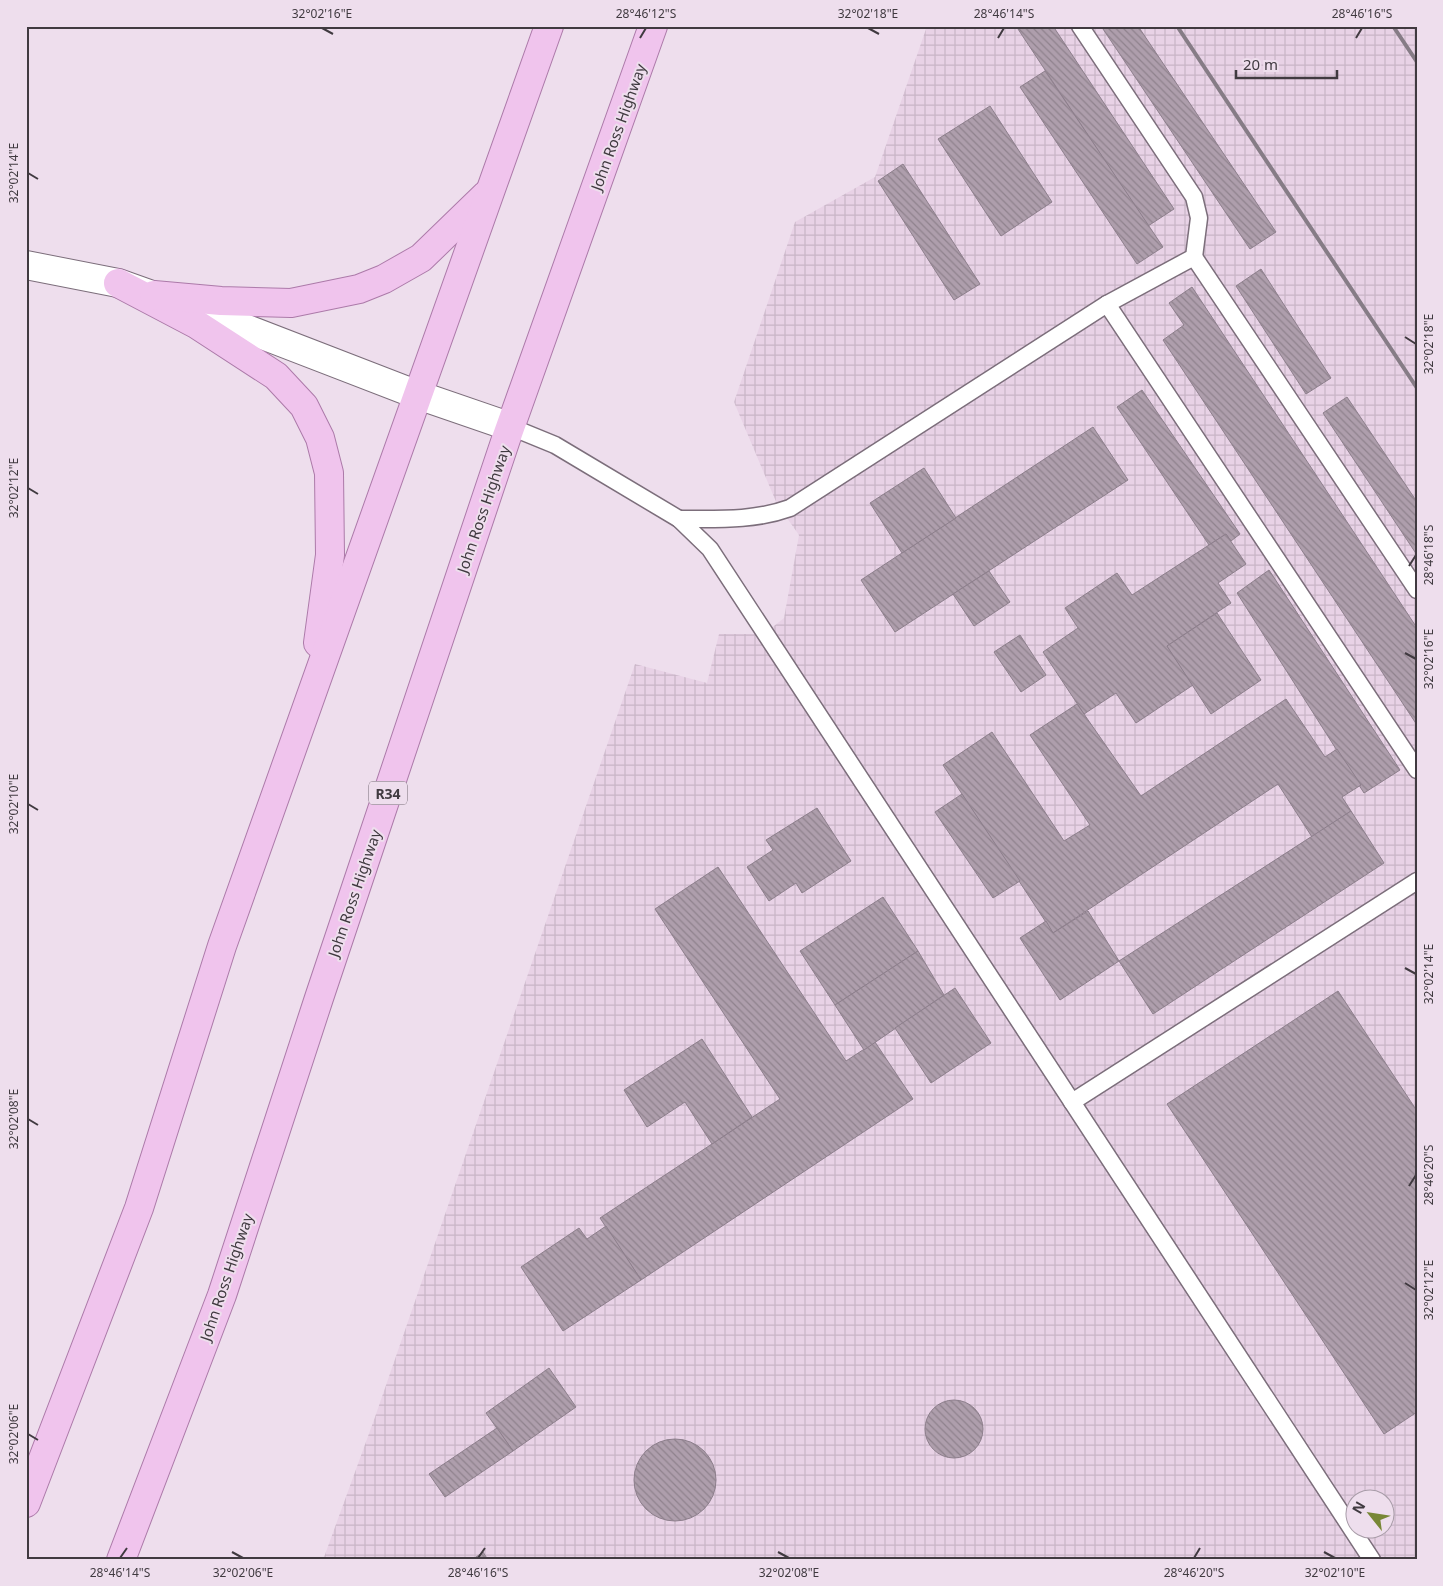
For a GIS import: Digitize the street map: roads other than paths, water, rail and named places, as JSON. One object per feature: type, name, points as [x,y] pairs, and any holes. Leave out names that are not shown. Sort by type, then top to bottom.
[{"type":"main road","points":[[26,1503],[139,1208],[222,946],[549,26]]},
{"type":"main road","name":"John Ross Highway","points":[[121,1560],[222,1295],[318,998],[511,427],[654,26]]},
{"type":"main road","points":[[154,295],[221,301],[291,303],[359,289],[421,258],[490,191]]},
{"type":"main road","points":[[118,282],[196,324],[276,376],[304,406],[320,438],[329,473],[330,555],[310,701]]},
{"type":"street","points":[[26,265],[118,282],[418,395],[511,427]]},
{"type":"lane","points":[[1080,26],[1194,197],[1199,218],[1194,257],[1417,590]]},
{"type":"lane","points":[[680,519],[745,519],[769,515],[790,508],[1107,304],[1194,257]]},
{"type":"lane","points":[[1107,304],[1417,770]]},
{"type":"lane","points":[[511,427],[555,445],[680,519],[710,549],[1372,1560]]},
{"type":"lane","points":[[1072,1102],[1417,881]]},
{"type":"railway","points":[[1177,26],[1417,388]]},
{"type":"railway","points":[[1393,26],[1417,62]]}]
